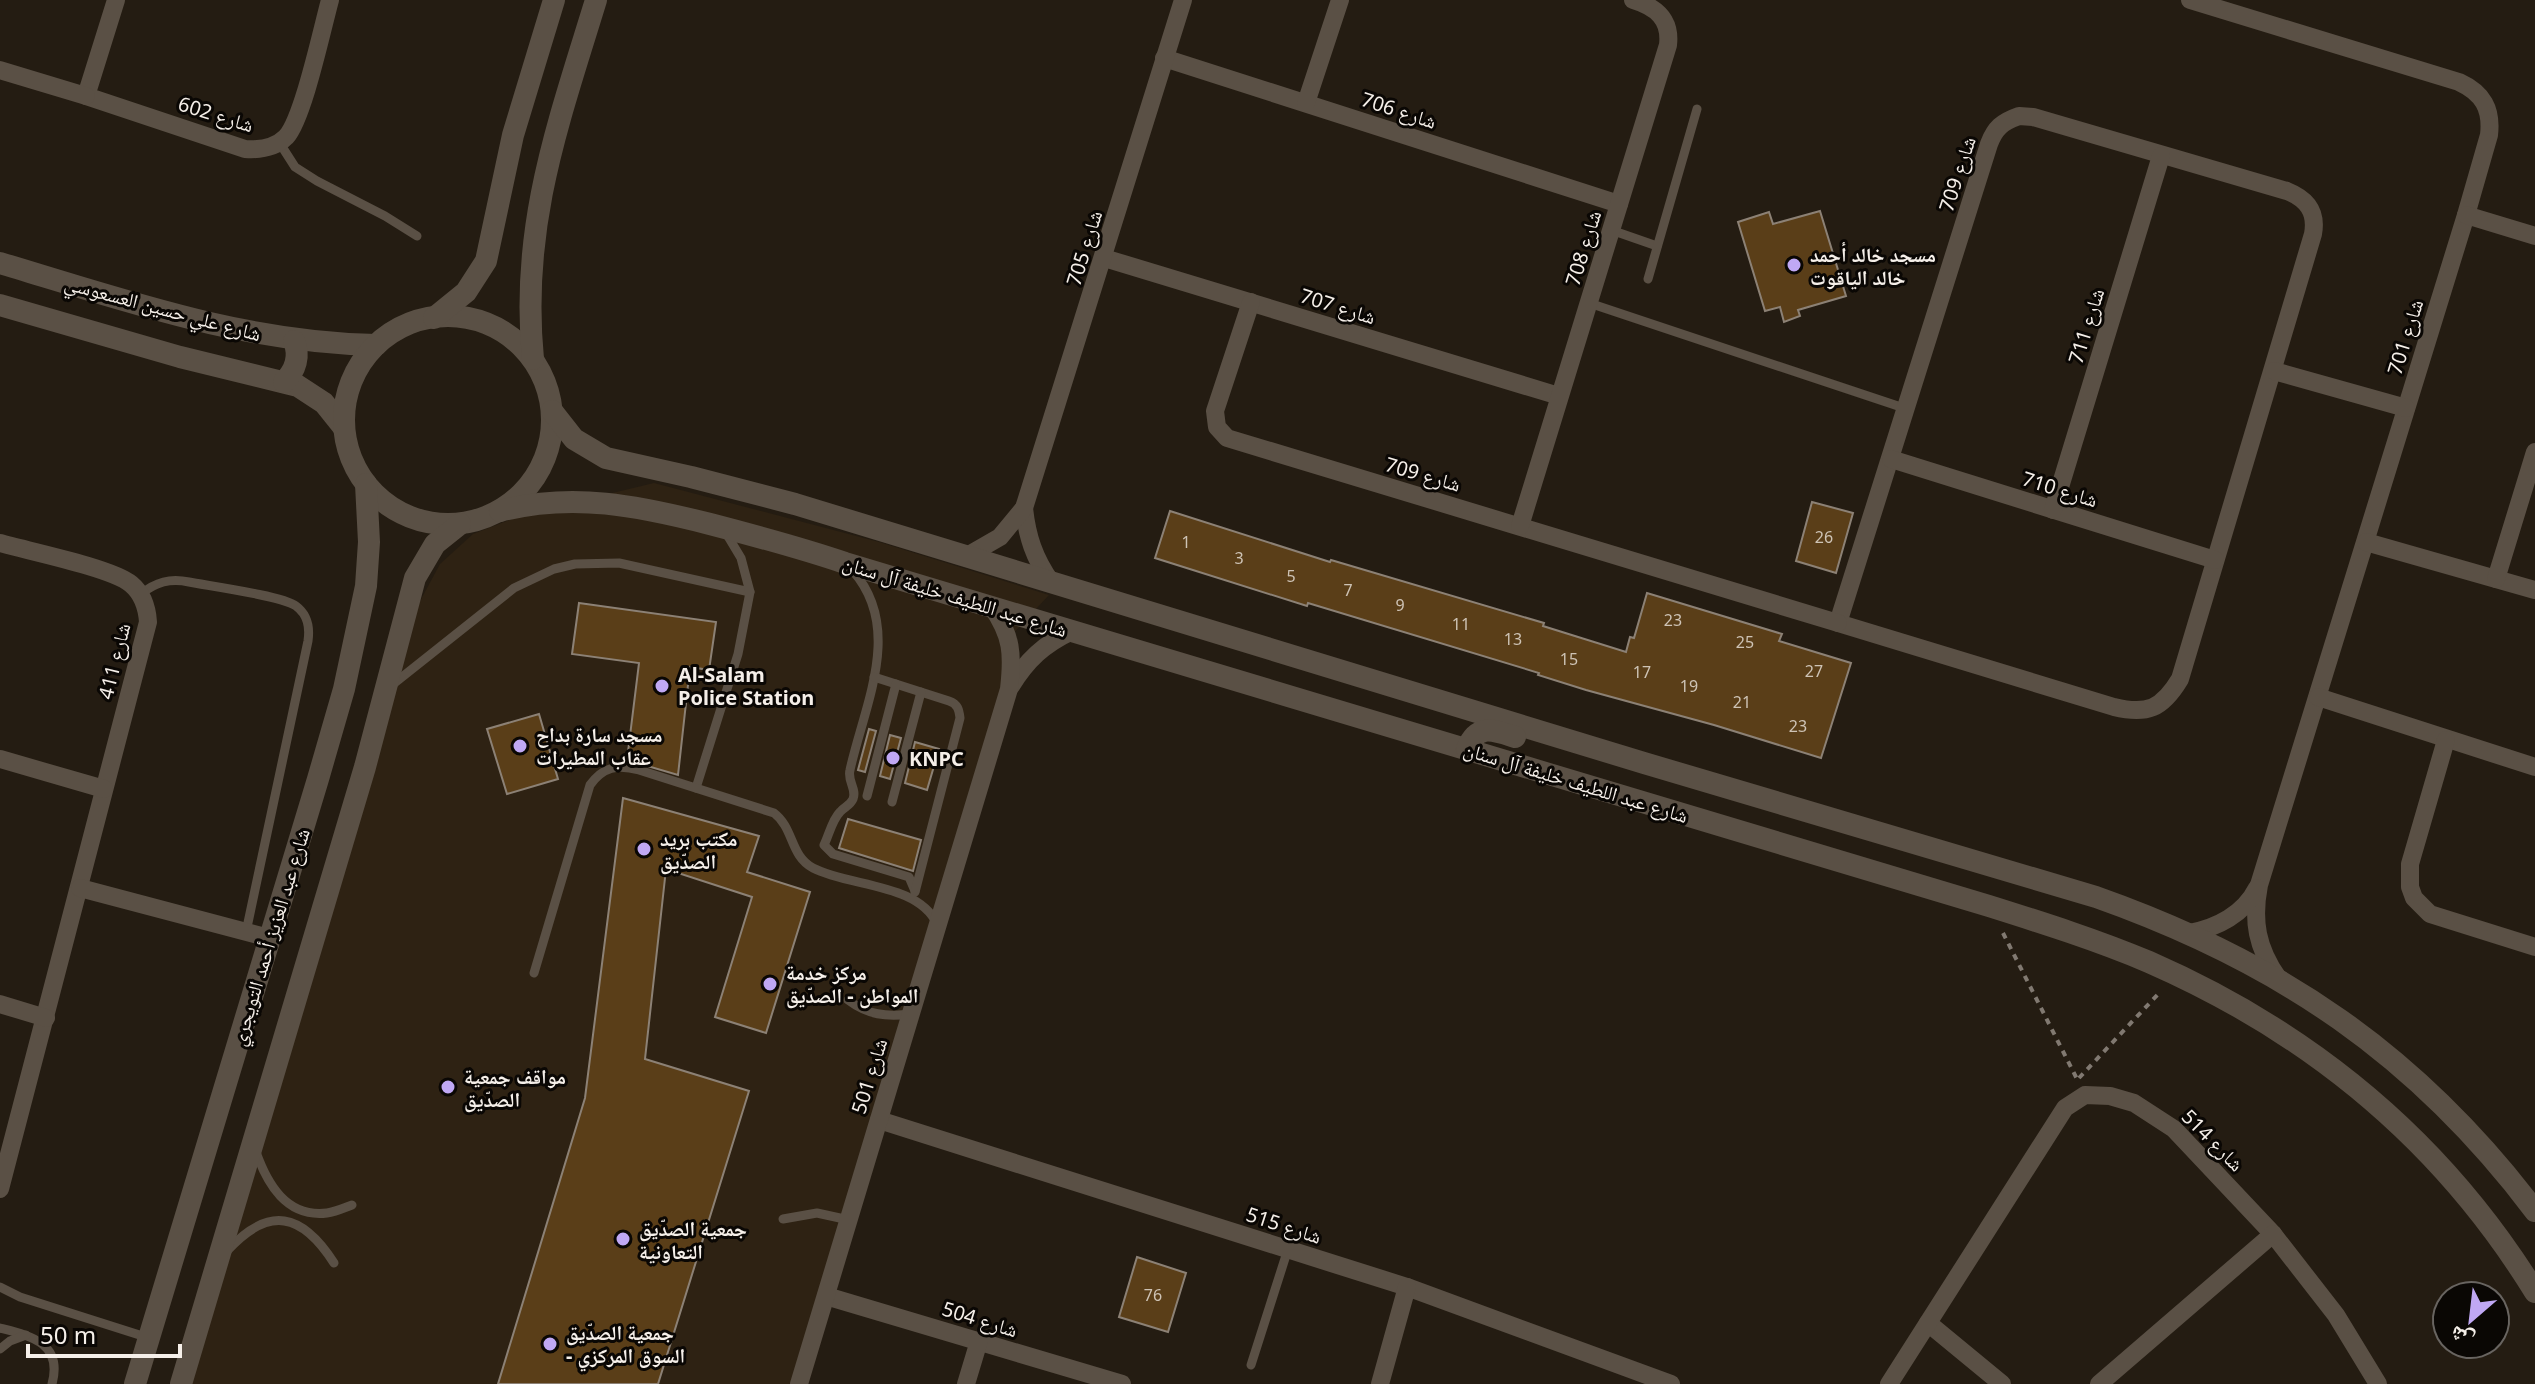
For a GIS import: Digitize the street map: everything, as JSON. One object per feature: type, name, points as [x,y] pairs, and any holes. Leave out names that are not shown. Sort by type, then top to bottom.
[{"type":"street","points":[[86,96],[116,0]]},
{"type":"street","points":[[279,142],[288,134],[299,114],[330,0]]},
{"type":"street","points":[[434,318],[466,292],[486,261],[513,135],[554,0]]},
{"type":"street","points":[[533,359],[505,334],[489,325],[453,317],[434,318],[404,326],[376,345],[359,367],[348,392],[344,428],[355,466],[366,484],[398,511],[418,520],[460,524],[500,511],[530,485],[541,469],[552,431],[552,411],[549,393],[533,359],[529,282],[536,216],[551,146],[596,0]]},
{"type":"street","name":"شارع 705","points":[[967,556],[1000,537],[1024,508],[1183,0]]},
{"type":"street","points":[[1306,103],[1340,0]]},
{"type":"street","name":"شارع 708","points":[[1520,526],[1669,37],[1661,15],[1648,5],[1633,0]]},
{"type":"street","name":"شارع 701","points":[[2190,0],[2471,88],[2488,108],[2491,122],[2466,215],[2259,885],[2256,933],[2264,957],[2278,978]]},
{"type":"street","name":"شارع 706","points":[[1164,58],[1619,204]]},
{"type":"street","name":"شارع 602","points":[[0,70],[245,149],[257,150],[279,142]]},
{"type":"street","name":"شارع 709","points":[[1251,302],[1214,419],[1221,433],[1235,441],[1520,526],[1838,623],[2134,712],[2153,708],[2170,697],[2180,679],[2313,234],[2315,224],[2310,207],[2287,191],[2033,117],[2019,116],[2005,121],[1994,131],[1838,623]]},
{"type":"street","name":"شارع 711","points":[[2053,510],[2161,156]]},
{"type":"street","points":[[2466,215],[2535,236]]},
{"type":"street","name":"شارع 707","points":[[1104,258],[1559,396]]},
{"type":"street","name":"شارع علي حسين العسعوسي","points":[[0,263],[200,322],[294,341],[376,345]]},
{"type":"street","name":"شارع علي حسين العسعوسي","points":[[0,305],[180,357],[298,386],[324,403],[344,428]]},
{"type":"street","points":[[284,382],[290,376],[298,355],[294,341]]},
{"type":"street","points":[[2274,371],[2406,408]]},
{"type":"street","name":"شارع عبد اللطيف خليفة آل سنان","points":[[552,411],[574,439],[606,458],[743,489],[967,556],[1644,763],[2096,897],[2189,933],[2278,978],[2357,1031],[2423,1085],[2482,1145],[2535,1211]]},
{"type":"street","points":[[2496,579],[2535,452]]},
{"type":"street","name":"شارع 710","points":[[1891,459],[2215,560]]},
{"type":"street","name":"شارع عبد العزيز أحمد التويجري","points":[[135,1384],[344,689],[366,586],[369,542],[366,484]]},
{"type":"street","name":"شارع عبد اللطيف خليفة آل سنان","points":[[500,511],[532,503],[585,501],[637,508],[789,544],[1989,906],[2105,944],[2176,974],[2270,1024],[2306,1047],[2373,1099],[2469,1199],[2535,1292]]},
{"type":"street","name":"شارع 705","points":[[1024,508],[1031,547],[1051,582]]},
{"type":"street","name":"شارع عبد العزيز أحمد التويجري","points":[[181,1384],[386,690],[415,578],[435,544],[460,524]]},
{"type":"street","points":[[2366,542],[2535,590]]},
{"type":"street","points":[[0,543],[114,574],[124,578],[141,594]]},
{"type":"street","name":"شارع 411","points":[[0,1189],[148,622],[141,594]]},
{"type":"street","name":"شارع 501","points":[[799,1384],[1009,689],[1013,658],[1009,638],[992,607]]},
{"type":"street","name":"شارع 501","points":[[1009,689],[1036,652],[1072,631]]},
{"type":"street","points":[[2318,697],[2535,767]]},
{"type":"street","points":[[1441,742],[1453,724],[1454,705]]},
{"type":"street","points":[[1467,749],[1473,737],[1490,730],[1591,760],[1644,763]]},
{"type":"street","points":[[2446,740],[2410,864],[2410,887],[2414,898],[2430,914],[2535,947]]},
{"type":"street","points":[[0,759],[104,789]]},
{"type":"street","name":"شارع 701","points":[[2189,933],[2213,927],[2235,914],[2259,885]]},
{"type":"street","points":[[80,888],[269,938]]},
{"type":"street","points":[[0,1004],[46,1018]]},
{"type":"street","points":[[1889,1384],[2065,1108],[2082,1088]]},
{"type":"street","name":"شارع 514","points":[[2082,1088],[2134,1103],[2174,1129],[2273,1234],[2336,1315],[2378,1384]]},
{"type":"street","name":"شارع 515","points":[[879,1120],[1407,1287],[1671,1384]]},
{"type":"street","points":[[2099,1384],[2273,1234]]},
{"type":"street","points":[[1380,1384],[1407,1287]]},
{"type":"street","name":"شارع 504","points":[[826,1296],[1122,1384]]},
{"type":"street","points":[[1928,1323],[2002,1384]]},
{"type":"street","points":[[966,1384],[979,1341]]},
{"type":"lane","points":[[1648,279],[1697,109]]},
{"type":"lane","points":[[279,142],[295,167],[417,236]]},
{"type":"lane","points":[[1611,230],[1657,246]]},
{"type":"lane","points":[[1589,303],[1907,409]]},
{"type":"lane","points":[[696,788],[738,654],[750,592],[741,558],[722,527]]},
{"type":"lane","points":[[386,690],[514,588],[554,569],[586,563],[619,563],[750,592]]},
{"type":"lane","points":[[845,563],[865,586],[876,614],[879,644],[874,677],[849,773],[853,800],[837,815],[824,845],[833,854],[909,877],[920,905]]},
{"type":"lane","points":[[141,594],[151,586],[176,579],[291,603],[305,615],[308,623],[308,641],[246,932]]},
{"type":"lane","points":[[874,677],[954,703],[958,707],[960,718],[915,891]]},
{"type":"lane","points":[[867,796],[896,684]]},
{"type":"lane","points":[[892,802],[921,692]]},
{"type":"lane","points":[[534,973],[585,796],[596,776],[605,769],[626,766],[774,813],[784,823],[798,855],[814,869],[906,896],[931,912],[938,926]]},
{"type":"lane","points":[[848,1000],[882,1016],[911,1014]]},
{"type":"lane","points":[[253,1144],[266,1179],[289,1204],[311,1212],[326,1213],[352,1205]]},
{"type":"lane","points":[[783,1219],[817,1213],[849,1220]]},
{"type":"lane","points":[[219,1260],[252,1228],[283,1221],[298,1224],[309,1231],[321,1242],[334,1263]]},
{"type":"lane","points":[[1251,1365],[1288,1249]]},
{"type":"lane","points":[[0,1287],[20,1297],[149,1338]]},
{"type":"lane","points":[[0,1328],[26,1335],[49,1350],[56,1369],[52,1384]]},
{"type":"lane","points":[[0,1349],[26,1335]]},
{"type":"path","points":[[1989,906],[2082,1088],[2176,974]]},
{"type":"shaded area","name":"جمعية الصدّيق التعاونية","points":[[654,483],[879,542],[1049,595],[1009,638],[1013,658],[798,1384],[181,1384],[419,603],[440,564],[473,534],[525,514]]},
{"type":"building","name":"مسجد خالد أحمد خالد الياقوت","points":[[1820,211],[1846,296],[1798,310],[1800,316],[1784,322],[1780,307],[1765,311],[1738,222],[1769,212],[1773,224]]},
{"type":"building","points":[[1812,502],[1853,513],[1836,573],[1796,561]]},
{"type":"building","points":[[1170,511],[1330,562],[1544,623],[1543,626],[1626,652],[1630,637],[1634,638],[1647,593],[1782,634],[1779,641],[1851,663],[1821,758],[1586,690],[1539,673],[1155,558]]},
{"type":"building","name":"Al-Salam Police Station","points":[[579,603],[716,622],[709,670],[690,667],[678,775],[627,760],[639,663],[572,654]]},
{"type":"building","name":"مسجد سارة بداح عقاب المطيرات","points":[[539,714],[558,779],[507,794],[487,729]]},
{"type":"building","points":[[869,729],[876,731],[865,772],[858,770]]},
{"type":"building","points":[[890,735],[901,738],[890,779],[880,776]]},
{"type":"building","points":[[915,742],[939,749],[927,790],[905,783]]},
{"type":"building","points":[[623,798],[759,836],[747,872],[810,892],[766,1033],[715,1017],[752,897],[666,869],[645,1059],[749,1091],[658,1384],[498,1384],[585,1098]]},
{"type":"building","points":[[848,819],[921,840],[913,871],[839,848]]},
{"type":"building","points":[[1137,1257],[1186,1273],[1168,1332],[1119,1317]]},
{"type":"place","name":"مسجد خالد أحمد خالد الياقوت","points":[[1794,265]]},
{"type":"place","name":"Al-Salam Police Station","points":[[662,686]]},
{"type":"place","name":"مسجد سارة بداح عقاب المطيرات","points":[[520,746]]},
{"type":"place","name":"KNPC","points":[[893,758]]},
{"type":"place","name":"مكتب بريد الصدّيق","points":[[644,849]]},
{"type":"place","name":"مركز خدمة المواطن - الصدّيق","points":[[770,984]]},
{"type":"place","name":"مواقف جمعية الصدّيق","points":[[448,1087]]},
{"type":"place","name":"جمعية الصدّيق التعاونية","points":[[623,1239]]},
{"type":"place","name":"جمعية الصدّيق - السوق المركزي","points":[[550,1344]]}]
